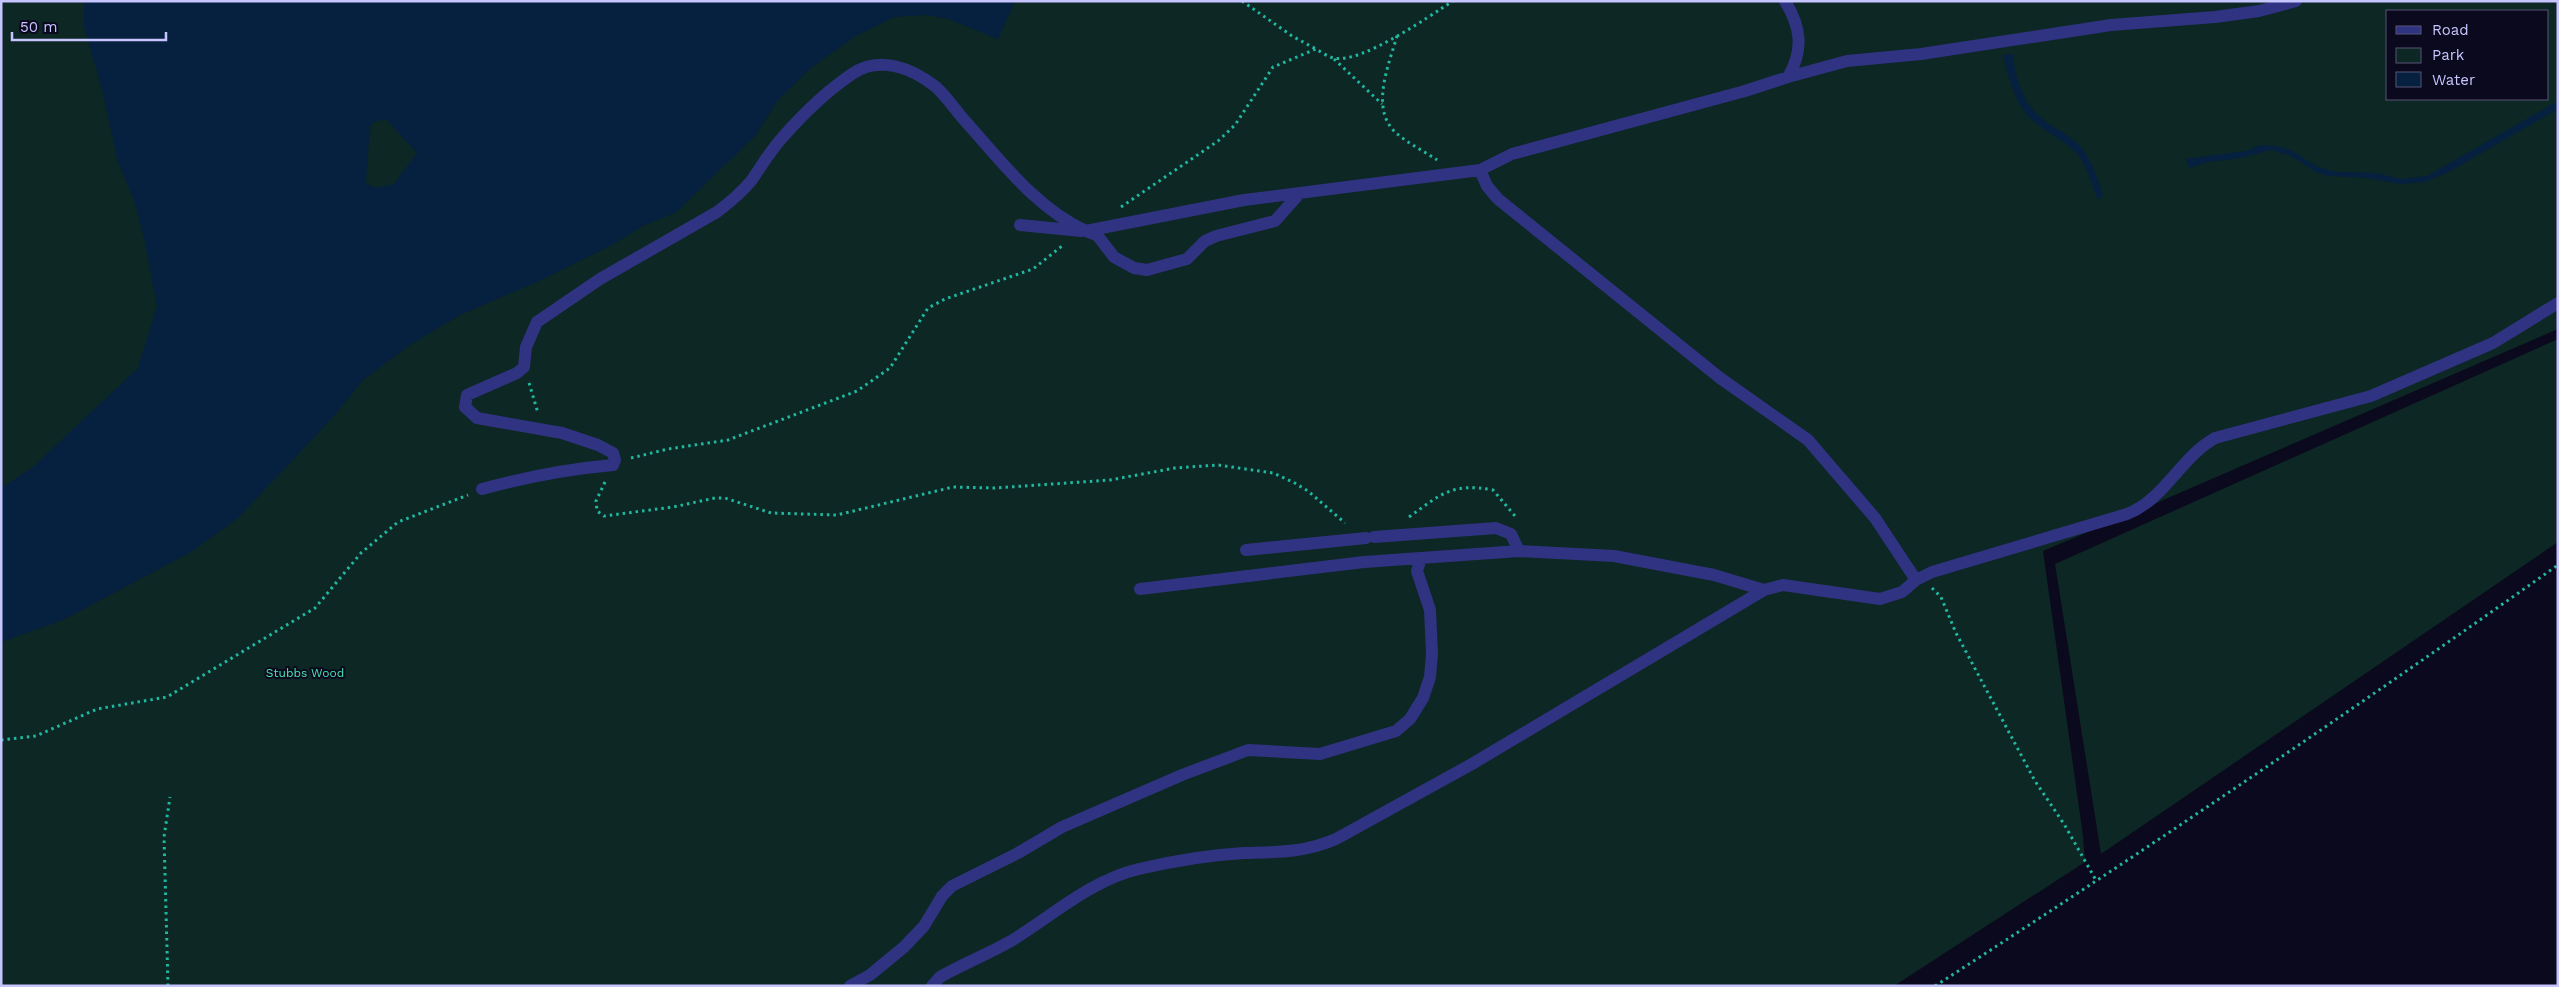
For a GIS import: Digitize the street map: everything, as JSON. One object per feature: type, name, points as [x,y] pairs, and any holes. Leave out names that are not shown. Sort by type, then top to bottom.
[{"type":"lane","points":[[1785,1],[1798,26],[1800,38],[1799,55],[1788,76]]},
{"type":"lane","points":[[1020,226],[1086,231],[1244,200],[1480,170],[1512,154],[1745,91],[1788,76],[1847,61],[1921,54],[2111,25],[2259,12],[2296,1]]},
{"type":"lane","points":[[482,489],[529,476],[575,468],[612,465],[615,456],[608,450],[542,428],[477,418],[465,407],[468,395],[517,373],[524,367],[526,347],[537,322],[600,279],[717,212],[749,183],[782,138],[817,103],[853,73],[881,63],[900,67],[936,87],[1033,194],[1065,220],[1097,235],[1114,257],[1134,268],[1148,270],[1187,259],[1206,241],[1216,236],[1275,221],[1299,194]]},
{"type":"lane","points":[[1480,170],[1487,186],[1498,199],[1608,287],[1648,322],[1720,378],[1808,440],[1875,518],[1919,579]]},
{"type":"lane","points":[[932,986],[940,977],[1010,942],[1088,890],[1122,874],[1137,869],[1208,856],[1288,853],[1315,848],[1336,839],[1472,764],[1764,590],[1783,585],[1880,599],[1902,592],[1919,579],[2142,508],[2152,500],[2198,450],[2215,438],[2371,396],[2493,343],[2558,303]]},
{"type":"lane","points":[[1246,550],[1496,528],[1511,534],[1518,551]]},
{"type":"lane","points":[[1140,589],[1420,558],[1518,551],[1614,556],[1714,575],[1764,590]]},
{"type":"lane","points":[[850,986],[870,975],[904,947],[924,926],[942,896],[952,886],[1018,853],[1062,827],[1182,774],[1248,750],[1320,754],[1396,731],[1410,719],[1423,698],[1430,677],[1432,654],[1430,610],[1417,571],[1420,558]]},
{"type":"path","points":[[1242,1],[1292,36],[1334,58],[1382,104]]},
{"type":"path","points":[[1334,58],[1356,56],[1397,35],[1453,1]]},
{"type":"path","points":[[1397,35],[1384,86],[1382,104],[1387,120],[1395,132],[1458,173]]},
{"type":"path","points":[[1118,209],[1218,141],[1235,125],[1273,67],[1316,49]]},
{"type":"path","points":[[1086,231],[1075,235],[1033,270],[945,299],[928,308],[890,368],[857,391],[728,440],[668,449],[612,465],[596,500],[597,511],[604,516],[725,498],[771,513],[837,515],[953,487],[995,488],[1110,480],[1175,468],[1218,465],[1273,473],[1293,482],[1308,491],[1352,530],[1370,538]]},
{"type":"path","points":[[524,367],[542,428]]},
{"type":"path","points":[[1408,518],[1434,500],[1460,487],[1493,490],[1515,516]]},
{"type":"path","points":[[1,740],[36,736],[97,709],[167,698],[315,608],[361,553],[398,522],[482,489]]},
{"type":"path","points":[[1935,986],[2097,882],[2380,691],[2558,565]]},
{"type":"path","points":[[1919,579],[1941,597],[1956,633],[2035,782],[2064,824],[2097,882]]},
{"type":"path","points":[[168,986],[164,837],[170,798]]},
{"type":"green space","name":"Stubbs Wood","points":[[1,1],[2558,1],[2558,329],[2043,551],[2085,862],[1894,986],[1,986]]},
{"type":"green space","points":[[2558,339],[2558,542],[2101,854],[2055,564]]},
{"type":"water","points":[[84,1],[1015,1],[998,39],[948,19],[926,15],[894,17],[856,36],[812,67],[777,101],[756,135],[675,213],[643,226],[614,244],[537,282],[460,315],[410,345],[363,380],[333,417],[238,518],[191,552],[63,620],[1,642],[1,488],[33,467],[138,368],[157,306],[144,238],[134,200],[118,162],[102,89],[84,27]],"holes":[[[386,119],[417,153],[394,184],[375,188],[366,183],[370,126],[374,122]]]},
{"type":"water","points":[[2013,54],[2017,76],[2029,104],[2043,119],[2077,143],[2088,157],[2103,195],[2098,200],[2087,170],[2077,154],[2031,119],[2020,105],[2010,81],[2003,55]]},
{"type":"water","points":[[2556,102],[2558,109],[2445,174],[2424,182],[2401,184],[2367,178],[2329,176],[2316,172],[2291,156],[2271,150],[2241,158],[2208,162],[2190,168],[2185,159],[2246,151],[2260,145],[2276,146],[2290,150],[2318,167],[2337,172],[2376,173],[2401,179],[2427,176]]}]
